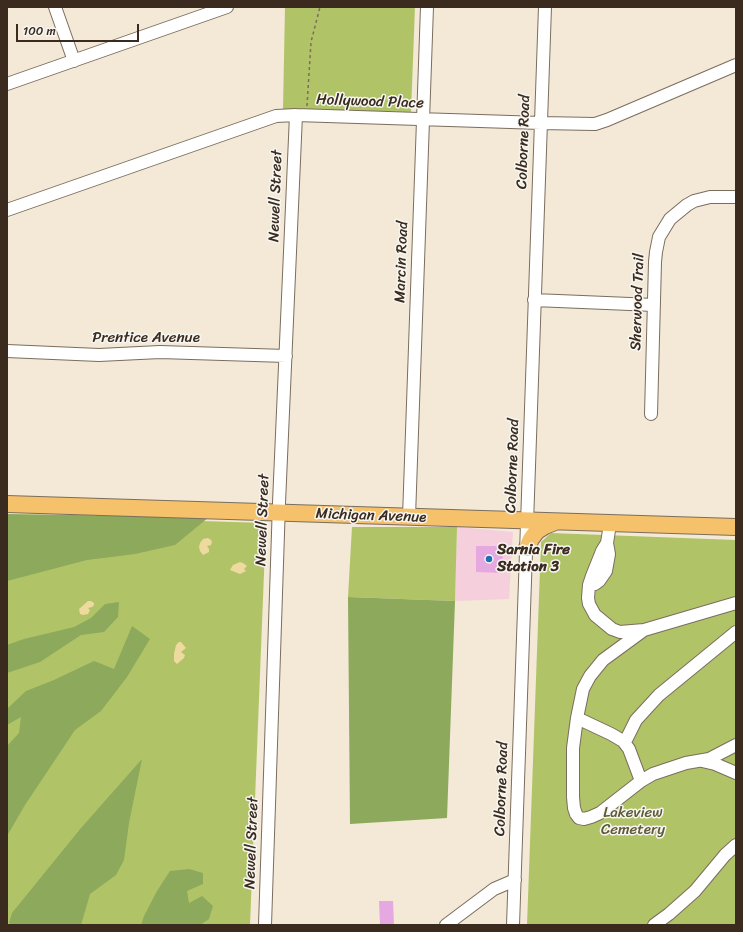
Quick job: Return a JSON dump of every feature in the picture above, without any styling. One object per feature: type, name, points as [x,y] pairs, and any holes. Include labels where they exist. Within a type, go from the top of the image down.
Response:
[{"type":"main road","name":"Michigan Avenue","points":[[7,504],[736,527]]},
{"type":"main road","points":[[527,548],[537,531],[556,522]]},
{"type":"street","points":[[55,7],[74,61]]},
{"type":"street","points":[[7,84],[227,7]]},
{"type":"street","name":"Marcin Road","points":[[409,517],[426,7]]},
{"type":"street","name":"Colborne Road","points":[[513,925],[528,521],[534,300],[546,7]]},
{"type":"street","name":"Hollywood Place","points":[[7,210],[270,118],[282,116],[301,116],[580,124],[601,122],[736,65]]},
{"type":"street","name":"Newell Street","points":[[265,925],[279,513],[286,356],[301,116]]},
{"type":"street","name":"Sherwood Trail","points":[[651,414],[656,252],[659,237],[670,219],[687,205],[701,199],[719,196],[736,197]]},
{"type":"street","points":[[534,300],[654,305]]},
{"type":"street","name":"Prentice Avenue","points":[[7,351],[99,355],[160,352],[286,356]]},
{"type":"street","points":[[610,524],[607,543],[602,551],[589,585],[588,598],[592,610],[606,626],[615,631],[644,630],[736,603]]},
{"type":"street","points":[[644,630],[603,660],[590,676],[583,689],[573,748],[573,797],[574,808],[579,818],[584,819],[600,813],[641,781],[653,774],[718,755],[736,745]]},
{"type":"street","points":[[615,631],[617,638],[615,650]]},
{"type":"street","points":[[623,741],[627,738],[636,720],[659,695],[736,632]]},
{"type":"street","points":[[577,718],[623,741],[629,749],[641,781]]},
{"type":"street","points":[[700,760],[715,764],[736,773]]},
{"type":"street","points":[[654,925],[688,898],[725,855],[736,845]]},
{"type":"street","points":[[446,925],[494,889],[515,880]]},
{"type":"path","points":[[301,116],[311,42],[320,7]]},
{"type":"shaded area","points":[[457,527],[513,532],[509,599],[455,601]]},
{"type":"green space","points":[[285,7],[415,7],[411,112],[283,109]]},
{"type":"green space","points":[[7,514],[209,517],[175,545],[135,554],[87,560],[7,581]]},
{"type":"green space","points":[[7,515],[266,523],[250,925],[7,925]]},
{"type":"green space","points":[[352,527],[457,527],[455,601],[348,597]]},
{"type":"green space","name":"Lakeview Cemetery","points":[[551,533],[736,540],[736,925],[527,925],[541,542]]},
{"type":"green space","points":[[348,597],[455,601],[447,818],[350,824]]},
{"type":"green space","points":[[119,602],[118,617],[104,632],[81,635],[40,662],[7,673],[7,645],[24,639],[74,627],[91,618],[105,604]]},
{"type":"green space","points":[[132,626],[150,639],[127,677],[101,711],[75,730],[25,805],[7,836],[7,746],[19,733],[21,717],[7,725],[7,709],[26,691],[54,680],[94,661],[114,669]]},
{"type":"green space","points":[[142,759],[129,823],[124,860],[116,875],[90,894],[81,925],[12,925],[9,923],[12,913],[81,828]]},
{"type":"green space","points":[[189,869],[203,873],[203,884],[187,891],[189,903],[202,896],[213,906],[209,919],[200,925],[141,925],[157,891],[170,871]]},
{"type":"sand","points":[[208,538],[212,542],[211,545],[207,546],[209,552],[203,555],[199,547],[200,543],[203,539]]},
{"type":"sand","points":[[240,562],[247,566],[244,569],[246,571],[240,574],[230,570],[233,565]]},
{"type":"sand","points":[[88,601],[94,603],[94,605],[88,608],[90,610],[88,614],[80,614],[79,609]]},
{"type":"sand","points":[[181,642],[186,648],[181,652],[185,655],[184,658],[177,664],[174,661],[174,654],[176,645]]},
{"type":"building","name":"Sarnia Fire Station 3","points":[[476,546],[503,546],[502,573],[476,572]]},
{"type":"building","points":[[379,901],[393,901],[394,925],[380,925]]},
{"type":"place","name":"Sarnia Fire Station 3","points":[[489,559]]}]
